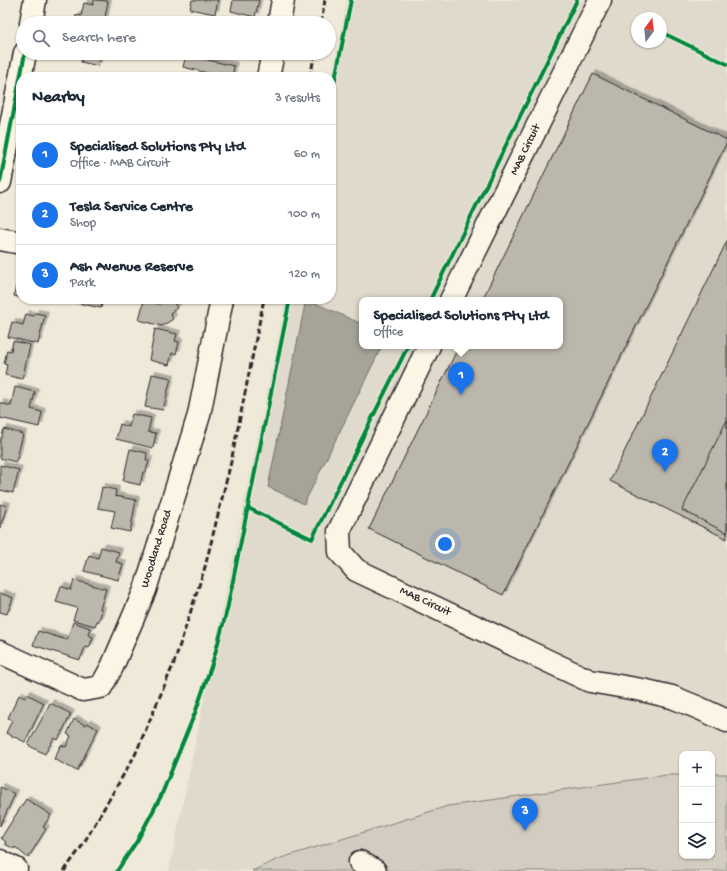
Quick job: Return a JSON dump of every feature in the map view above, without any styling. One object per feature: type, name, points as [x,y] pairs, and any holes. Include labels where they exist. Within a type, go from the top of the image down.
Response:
[{"type":"street","points":[[32,16],[35,0]]},
{"type":"street","points":[[280,16],[283,0]]},
{"type":"street","name":"MAB Circuit","points":[[452,297],[600,0]]},
{"type":"street","points":[[21,72],[24,60]]},
{"type":"street","points":[[269,72],[272,60]]},
{"type":"street","points":[[0,182],[16,99]]},
{"type":"street","points":[[0,239],[16,242]]},
{"type":"street","name":"Woodland Road","points":[[0,652],[83,690],[101,687],[112,666],[145,590],[199,415],[221,304]]},
{"type":"street","name":"MAB Circuit","points":[[428,349],[339,531],[340,552],[356,570],[590,681],[672,697],[727,721]]},
{"type":"shaded area","points":[[347,0],[727,0],[727,774],[715,774],[715,751],[679,751],[679,775],[667,775],[448,806],[278,859],[252,871],[169,871],[285,304],[336,304],[336,72],[332,72]]},
{"type":"shaded area","points":[[305,304],[317,304],[359,323],[359,349],[381,349],[304,504],[268,487]]},
{"type":"shaded area","points":[[715,774],[727,774],[727,871],[252,871],[278,859],[448,806],[667,775],[679,775],[679,859],[715,859]]},
{"type":"building","points":[[94,0],[108,1],[105,16],[81,16],[84,3],[93,5]]},
{"type":"building","points":[[192,0],[218,0],[215,14],[190,9]]},
{"type":"building","points":[[233,0],[259,0],[255,16],[231,11]]},
{"type":"building","points":[[81,60],[99,60],[98,66],[81,62]]},
{"type":"building","points":[[185,60],[208,60],[234,66],[233,72],[204,72],[183,67]]},
{"type":"building","points":[[593,74],[727,140],[503,595],[369,529],[458,349],[563,349],[563,297],[483,297]]},
{"type":"building","points":[[727,241],[727,539],[610,481]]},
{"type":"building","points":[[16,286],[16,297],[14,296]]},
{"type":"building","points":[[82,304],[102,304],[101,308]]},
{"type":"building","points":[[143,304],[175,304],[177,308],[170,313],[173,319],[162,326],[139,320]]},
{"type":"building","points":[[35,313],[45,315],[38,344],[8,337],[12,322],[23,325],[26,314],[34,316]]},
{"type":"building","points":[[155,329],[177,334],[175,341],[179,342],[176,354],[172,353],[169,365],[149,360]]},
{"type":"building","points":[[13,341],[30,345],[22,379],[5,375],[7,365],[4,364],[7,350],[11,351]]},
{"type":"building","points":[[152,374],[171,378],[163,410],[145,407]]},
{"type":"building","points":[[15,387],[35,392],[31,409],[42,412],[39,427],[0,418],[0,403],[11,406]]},
{"type":"building","points":[[132,414],[151,418],[148,432],[156,433],[153,448],[116,439],[120,424],[129,427]]},
{"type":"building","points":[[727,420],[727,533],[682,510]]},
{"type":"building","points":[[4,429],[23,434],[16,462],[0,458],[0,439]]},
{"type":"building","points":[[130,449],[147,453],[146,460],[149,460],[146,472],[143,472],[140,485],[123,481]]},
{"type":"building","points":[[0,465],[19,470],[13,493],[0,490]]},
{"type":"building","points":[[102,487],[116,490],[115,496],[136,500],[130,532],[111,528],[115,511],[98,508]]},
{"type":"building","points":[[0,504],[7,506],[0,528]]},
{"type":"building","points":[[101,547],[119,552],[116,562],[123,564],[118,580],[84,571],[89,555],[98,558]]},
{"type":"building","points":[[74,580],[106,589],[100,609],[102,610],[99,621],[97,621],[95,626],[73,620],[77,608],[56,602],[61,586],[71,590]]},
{"type":"building","points":[[0,593],[13,598],[7,614],[0,612]]},
{"type":"building","points":[[73,622],[90,628],[88,635],[93,637],[89,648],[85,647],[80,660],[33,645],[38,631],[67,640]]},
{"type":"building","points":[[27,694],[44,703],[25,742],[6,733],[12,720],[8,718],[19,695],[25,698]]},
{"type":"building","points":[[50,703],[71,714],[58,740],[54,738],[45,754],[28,745]]},
{"type":"building","points":[[74,719],[85,725],[87,723],[98,729],[77,771],[54,759],[61,745],[66,747],[71,736],[67,734]]},
{"type":"building","points":[[0,787],[15,794],[0,826]]},
{"type":"building","points":[[26,799],[51,815],[43,827],[46,829],[28,858],[15,847],[14,849],[5,844],[6,842],[1,838]]},
{"type":"railway","points":[[322,16],[325,0]]},
{"type":"railway","points":[[311,72],[314,60]]},
{"type":"railway","points":[[64,871],[82,846],[135,755],[174,663],[205,567],[231,462],[263,304]]},
{"type":"cycle path","points":[[336,74],[351,0]]},
{"type":"cycle path","points":[[431,297],[577,0]]},
{"type":"cycle path","points":[[667,35],[727,64]]},
{"type":"cycle path","points":[[21,72],[24,60]]},
{"type":"cycle path","points":[[0,182],[16,99]]},
{"type":"cycle path","points":[[117,871],[137,841],[161,796],[195,713],[213,661],[227,610],[289,304]]},
{"type":"cycle path","points":[[248,508],[312,539],[407,349]]},
{"type":"place","name":"Specialised Solutions Pty Ltd","points":[[461,395]]},
{"type":"place","name":"Tesla Service Centre","points":[[665,472]]},
{"type":"place","name":"Ash Avenue Reserve","points":[[525,831]]}]
